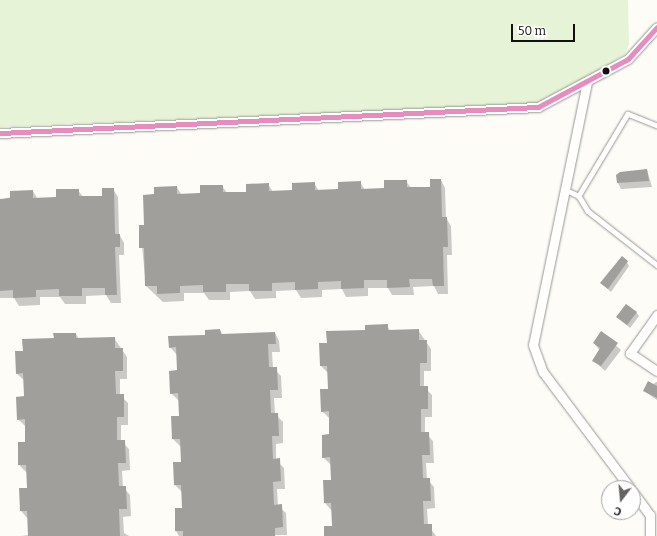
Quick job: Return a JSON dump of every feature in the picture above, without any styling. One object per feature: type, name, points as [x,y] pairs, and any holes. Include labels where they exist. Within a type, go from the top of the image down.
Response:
[{"type":"street","points":[[0,134],[538,107],[628,59],[657,27]]},
{"type":"street","points":[[587,82],[533,345],[543,372],[624,480]]},
{"type":"street","points":[[657,315],[630,353],[657,371]]},
{"type":"street","points":[[641,503],[650,515],[650,536]]},
{"type":"lane","points":[[579,196],[628,114],[657,126]]},
{"type":"lane","points":[[566,190],[579,196],[588,211],[657,265]]},
{"type":"green space","points":[[0,0],[628,0],[629,44],[625,54],[548,103],[0,127]]},
{"type":"building","points":[[647,169],[649,181],[617,183],[616,175],[620,172]]},
{"type":"building","points":[[430,179],[441,179],[442,217],[447,217],[448,247],[443,247],[444,286],[433,286],[432,279],[409,279],[410,287],[387,288],[387,280],[364,280],[364,288],[341,289],[341,281],[318,282],[318,289],[295,290],[295,282],[272,283],[272,291],[249,291],[249,284],[226,284],[226,292],[203,292],[203,285],[180,286],[180,293],[157,294],[157,286],[145,286],[144,248],[139,248],[139,225],[144,225],[143,195],[154,194],[154,187],[177,186],[177,194],[200,193],[200,185],[223,185],[223,192],[246,192],[246,184],[269,183],[269,191],[292,190],[292,183],[315,182],[315,190],[338,189],[338,182],[361,181],[361,189],[384,188],[384,180],[407,180],[407,187],[430,187]]},
{"type":"building","points":[[102,188],[114,188],[115,234],[120,234],[120,247],[115,247],[117,295],[105,295],[105,288],[82,288],[82,296],[59,296],[59,289],[36,290],[36,297],[13,298],[13,290],[0,291],[0,199],[10,198],[10,191],[33,190],[33,198],[56,197],[56,189],[79,189],[79,196],[102,196]]},
{"type":"building","points":[[622,256],[628,261],[608,289],[600,283]]},
{"type":"building","points":[[626,304],[637,312],[627,325],[616,317]]},
{"type":"building","points":[[388,324],[388,330],[419,329],[419,340],[427,340],[427,363],[420,363],[420,386],[428,386],[428,409],[421,409],[421,432],[429,432],[430,455],[422,455],[423,478],[430,478],[431,501],[423,501],[424,524],[432,524],[432,536],[324,536],[324,526],[332,526],[331,503],[324,503],[323,480],[331,480],[330,457],[322,458],[322,435],[329,434],[329,411],[321,412],[320,389],[328,389],[327,366],[320,366],[319,343],[327,343],[326,331],[365,330],[365,325]]},
{"type":"building","points":[[220,329],[221,334],[275,332],[276,344],[268,344],[269,367],[277,367],[278,390],[270,390],[271,413],[278,413],[279,436],[272,436],[273,459],[280,458],[281,481],[273,482],[274,505],[282,504],[283,527],[275,528],[275,536],[183,536],[183,531],[175,531],[175,508],[182,508],[181,485],[174,485],[173,462],[181,462],[180,439],[172,439],[171,416],[179,416],[178,393],[170,394],[169,371],[177,370],[176,347],[169,348],[168,336],[205,335],[205,330]]},
{"type":"building","points":[[601,331],[618,343],[601,366],[592,361],[600,348],[593,343]]},
{"type":"building","points":[[53,333],[76,333],[76,338],[115,337],[115,348],[123,348],[123,371],[115,371],[116,394],[124,394],[124,417],[117,417],[117,440],[125,440],[126,463],[118,463],[119,486],[126,486],[127,509],[119,509],[120,536],[28,536],[27,511],[20,511],[19,488],[27,488],[26,465],[18,465],[18,442],[25,442],[25,419],[17,420],[16,397],[24,396],[23,373],[16,374],[15,351],[23,351],[22,339],[54,338]]},
{"type":"building","points":[[648,381],[657,386],[657,398],[643,391]]},
{"type":"transit line","points":[[0,133],[538,107],[628,59],[657,27]]}]
